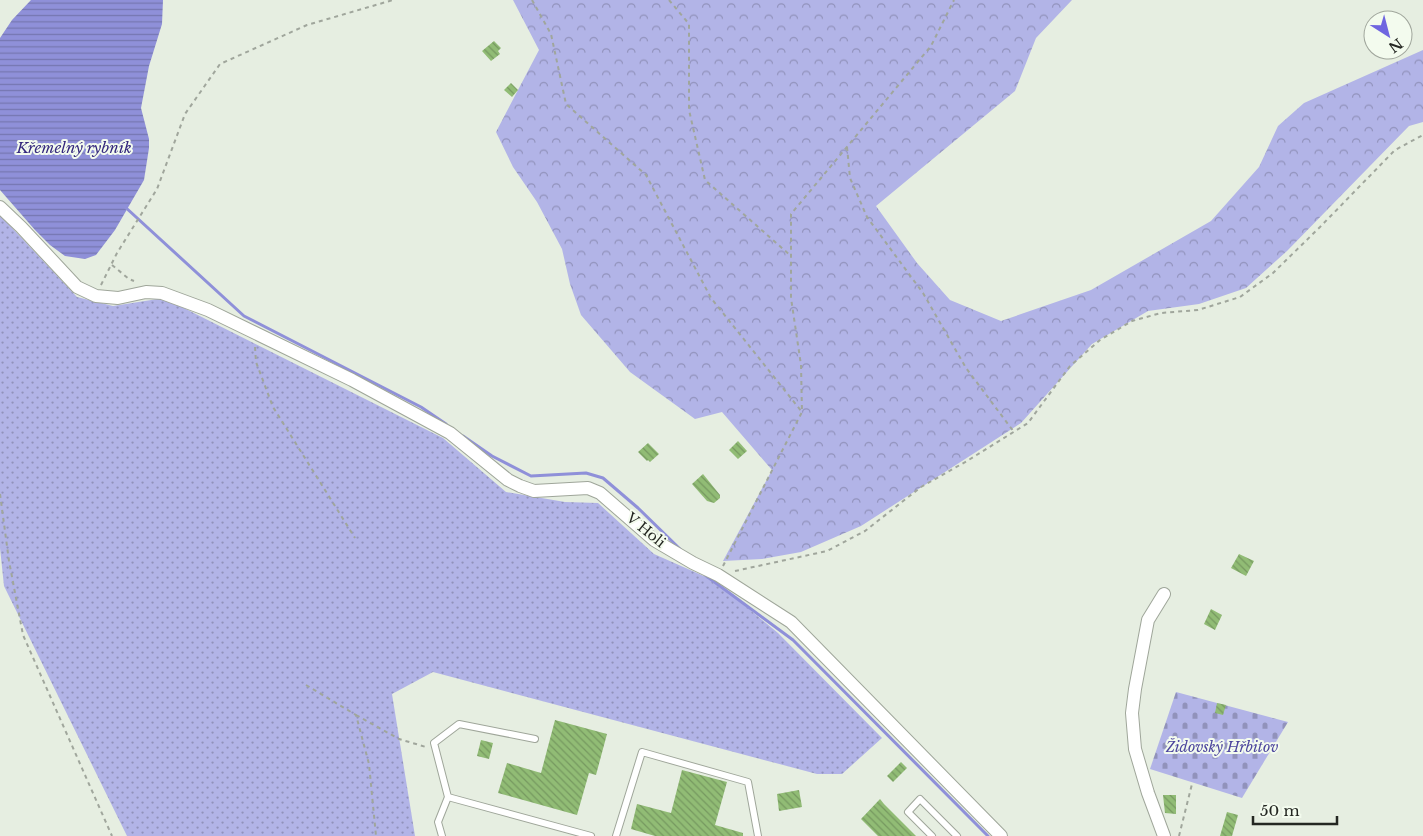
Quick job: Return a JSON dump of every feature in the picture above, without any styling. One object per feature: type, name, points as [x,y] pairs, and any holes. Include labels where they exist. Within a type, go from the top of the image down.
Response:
[{"type":"street","points":[[0,207],[77,287],[96,296]]},
{"type":"street","name":"V Holi","points":[[96,296],[118,298],[146,292],[162,293],[208,310],[352,380],[450,433],[508,480],[520,486],[534,491],[588,488],[600,493],[654,540],[718,575],[791,622],[1001,836]]},
{"type":"street","points":[[1164,594],[1148,620],[1132,713],[1135,749],[1148,793],[1164,836]]},
{"type":"lane","points":[[442,836],[438,822],[448,797],[434,743],[459,724],[535,739]]},
{"type":"lane","points":[[616,836],[642,752],[748,782],[758,836]]},
{"type":"lane","points":[[448,797],[591,836]]},
{"type":"lane","points":[[932,836],[908,812],[920,799],[957,836]]},
{"type":"path","points":[[96,296],[112,264],[157,189],[185,114],[220,64],[308,25],[393,0]]},
{"type":"path","points":[[532,0],[551,34],[566,104],[646,175],[711,298],[802,412]]},
{"type":"path","points":[[669,0],[689,24],[690,110],[705,180],[791,256]]},
{"type":"path","points":[[718,575],[802,412],[801,365],[790,298],[791,214],[931,46],[954,0]]},
{"type":"path","points":[[718,575],[827,551],[865,531],[921,487],[1028,423],[1070,366],[1100,340],[1132,321],[1161,313],[1198,310],[1240,298],[1273,273],[1395,150],[1423,135]]},
{"type":"path","points":[[847,147],[850,178],[867,217],[923,293],[966,368],[1014,432]]},
{"type":"path","points":[[112,264],[129,279],[138,283]]},
{"type":"path","points":[[254,332],[256,362],[273,407],[355,538]]},
{"type":"path","points":[[0,494],[9,561],[23,635],[112,836]]},
{"type":"path","points":[[306,685],[399,739],[436,749]]},
{"type":"path","points":[[356,715],[368,764],[376,836]]},
{"type":"path","points":[[1180,836],[1192,784]]},
{"type":"green space","points":[[513,0],[1072,0],[1036,38],[1015,91],[876,206],[917,263],[950,300],[1001,321],[1091,290],[1211,221],[1259,167],[1278,126],[1304,103],[1401,60],[1413,60],[1413,54],[1423,50],[1423,122],[1409,126],[1287,251],[1246,288],[1199,304],[1148,311],[1092,344],[1021,423],[861,526],[801,552],[762,559],[723,561],[772,470],[722,412],[695,419],[630,372],[581,315],[570,284],[562,249],[537,202],[513,167],[496,132],[539,50]]},
{"type":"green space","points":[[0,215],[77,297],[113,306],[164,298],[443,438],[506,492],[565,502],[598,503],[654,554],[715,581],[778,633],[882,738],[842,774],[817,774],[433,672],[392,694],[415,836],[127,836],[4,586],[0,548]]},
{"type":"green space","name":"Židovský Hřbitov","points":[[1176,692],[1288,722],[1242,798],[1150,769]]},
{"type":"water","name":"Křemelný rybník","points":[[31,0],[163,0],[162,24],[149,66],[141,108],[149,139],[144,180],[115,230],[96,255],[85,259],[65,256],[50,245],[0,190],[0,38],[12,20]]},
{"type":"building","points":[[494,41],[501,48],[498,51],[500,54],[491,61],[482,51]]},
{"type":"building","points":[[511,83],[518,90],[512,97],[504,90]]},
{"type":"building","points":[[738,441],[747,451],[738,459],[729,450]]},
{"type":"building","points":[[648,443],[659,454],[650,462],[638,452]]},
{"type":"building","points":[[703,474],[720,495],[720,498],[714,503],[707,501],[692,484]]},
{"type":"building","points":[[1239,554],[1254,561],[1246,576],[1231,568]]},
{"type":"building","points":[[1211,609],[1222,615],[1215,630],[1204,624]]},
{"type":"building","points":[[1217,703],[1226,705],[1223,715],[1215,713]]},
{"type":"building","points":[[555,720],[607,734],[596,775],[589,773],[577,815],[498,793],[507,763],[541,773]]},
{"type":"building","points":[[481,740],[493,743],[489,759],[477,756]]},
{"type":"building","points":[[901,762],[907,768],[893,782],[887,776]]},
{"type":"building","points":[[682,770],[727,782],[715,825],[743,833],[743,836],[655,836],[631,829],[637,804],[671,813]]},
{"type":"building","points":[[799,790],[802,807],[779,811],[777,794]]},
{"type":"building","points":[[1163,795],[1176,795],[1176,814],[1165,813]]},
{"type":"building","points":[[880,799],[916,836],[878,836],[861,819]]},
{"type":"building","points":[[1227,812],[1238,815],[1232,836],[1220,836]]},
{"type":"waterway","points":[[124,206],[244,316],[421,407],[446,424]]},
{"type":"waterway","points":[[463,436],[492,456],[531,476],[586,473],[603,478],[638,508],[680,549]]},
{"type":"waterway","points":[[705,575],[793,640],[988,836]]}]
